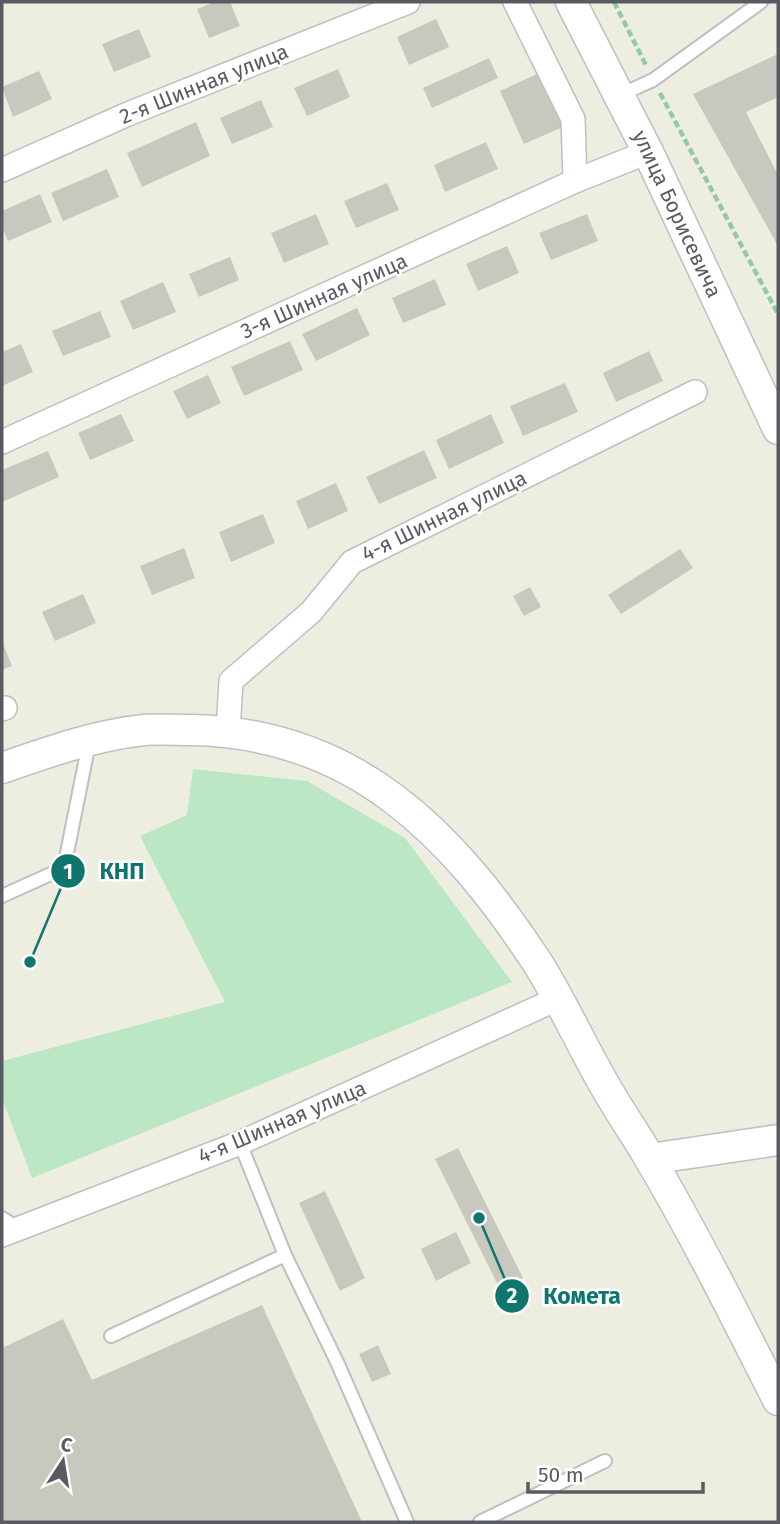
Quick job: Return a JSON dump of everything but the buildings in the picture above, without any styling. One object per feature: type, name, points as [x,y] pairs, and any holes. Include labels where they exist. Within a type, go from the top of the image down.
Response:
[{"type":"street","name":"2-я Шинная улица","points":[[2,170],[140,109],[408,2]]},
{"type":"street","points":[[515,2],[573,119],[575,181]]},
{"type":"street","name":"улица Борисевича","points":[[571,2],[648,152],[778,429]]},
{"type":"street","name":"3-я Шинная улица","points":[[2,442],[575,181],[648,152]]},
{"type":"street","name":"4-я Шинная улица","points":[[228,731],[231,681],[311,612],[352,562],[695,392]]},
{"type":"street","points":[[2,768],[90,740],[145,730],[228,731],[318,755],[359,775],[404,805],[450,847],[480,882],[538,964],[607,1090],[650,1159],[778,1399]]},
{"type":"street","name":"4-я Шинная улица","points":[[7,1227],[240,1143],[558,999]]},
{"type":"street","points":[[650,1159],[778,1140]]},
{"type":"lane","points":[[620,96],[653,80],[761,2]]},
{"type":"lane","points":[[2,896],[64,868],[90,740]]},
{"type":"lane","points":[[240,1143],[285,1255],[337,1362],[407,1522]]},
{"type":"lane","points":[[111,1336],[285,1255]]},
{"type":"lane","points":[[480,1522],[605,1461]]},
{"type":"path","points":[[614,2],[778,314]]},
{"type":"green space","points":[[193,769],[307,781],[405,838],[512,982],[32,1178],[2,1098],[2,1061],[225,1002],[140,836],[187,815]]},
{"type":"place","name":"КНП","points":[[30,962]]},
{"type":"place","name":"Комета","points":[[479,1218]]}]
